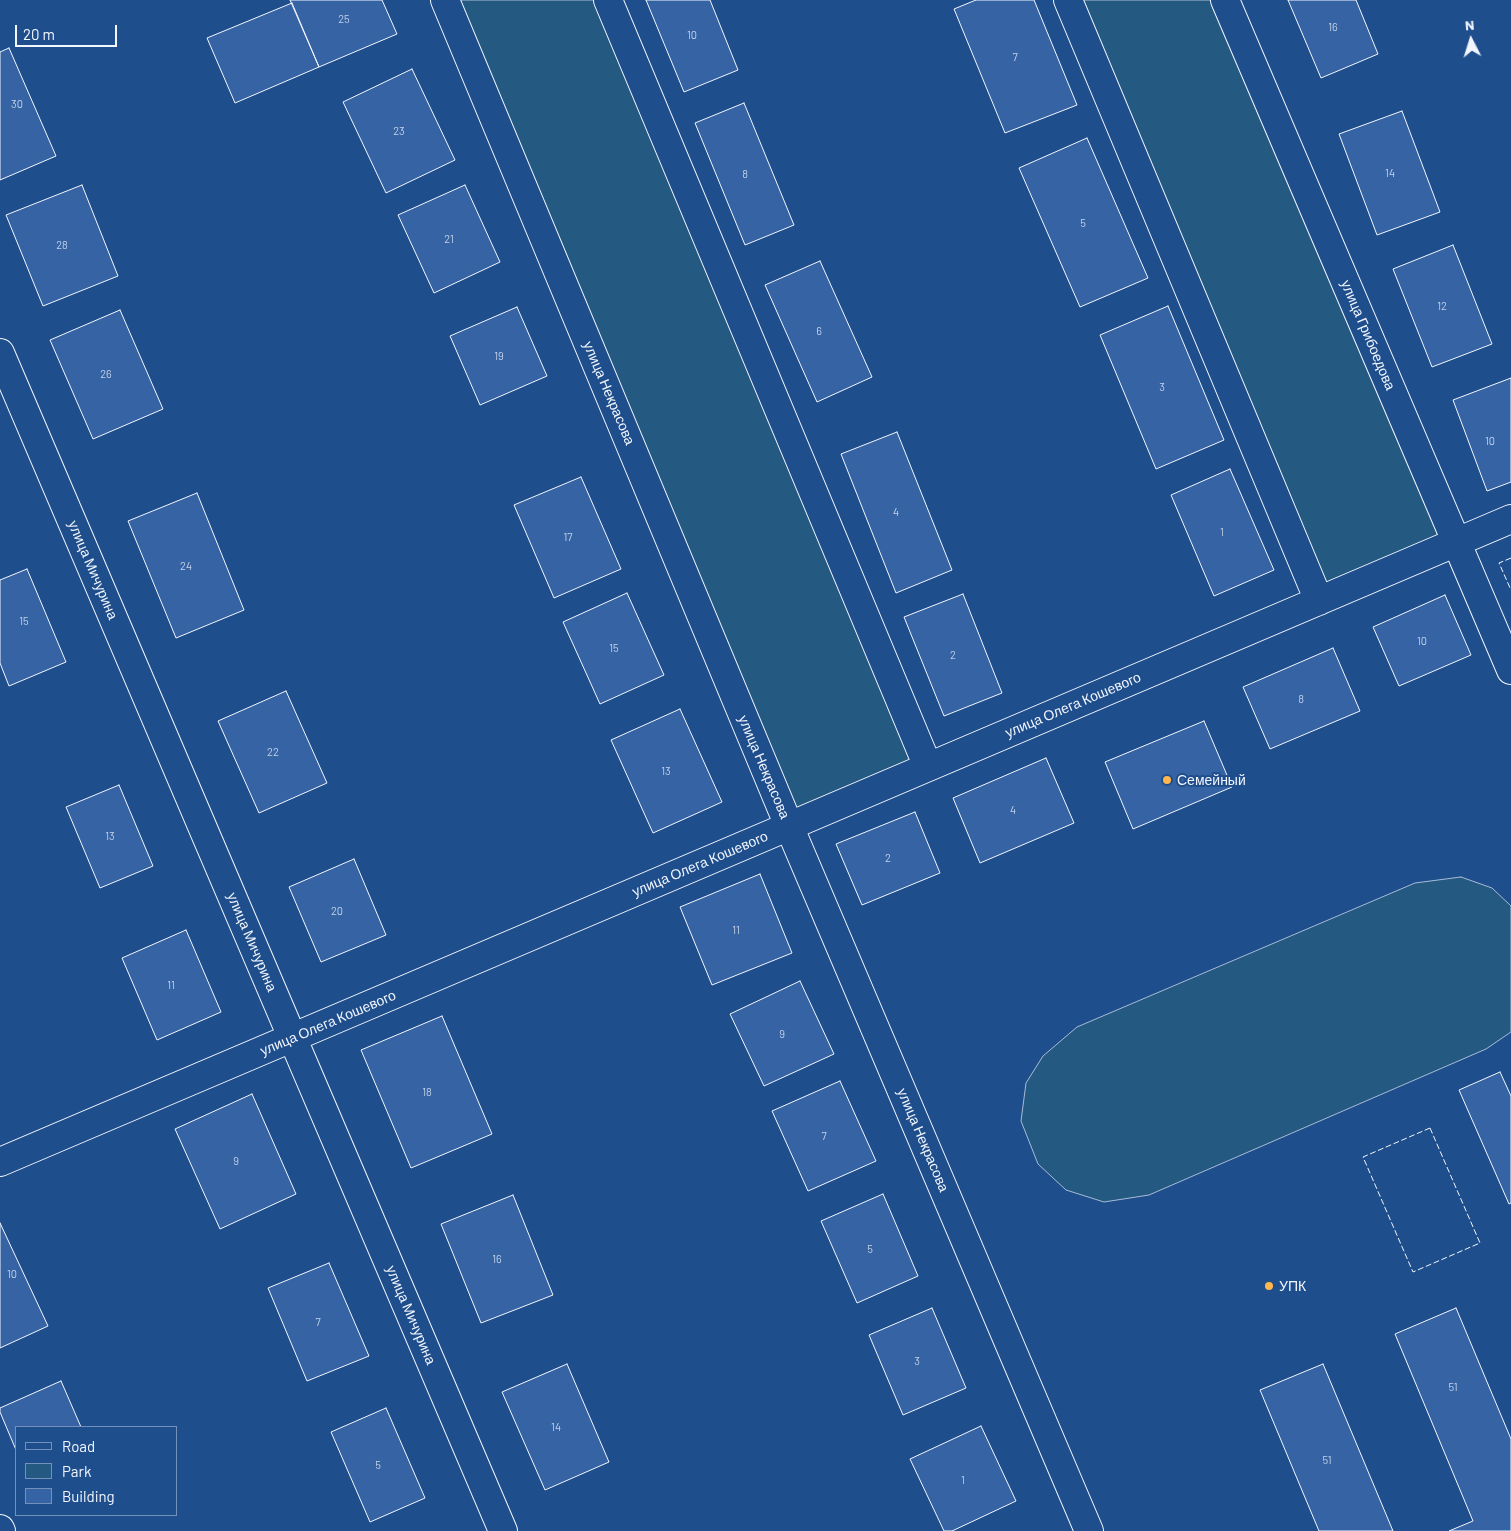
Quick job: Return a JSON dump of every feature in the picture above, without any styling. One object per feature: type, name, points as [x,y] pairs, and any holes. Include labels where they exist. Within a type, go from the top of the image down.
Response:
[{"type":"street","name":"улица Некрасова","points":[[445,0],[789,826],[1089,1531]]},
{"type":"street","points":[[608,0],[928,767]]},
{"type":"street","points":[[1068,0],[1319,601]]},
{"type":"street","name":"улица Грибоедова","points":[[1225,0],[1511,670]]},
{"type":"street","name":"улица Мичурина","points":[[0,353],[503,1531]]},
{"type":"street","name":"улица Олега Кошевого","points":[[0,1162],[1511,519]]},
{"type":"green space","points":[[459,0],[600,0],[916,760],[796,810]]},
{"type":"green space","points":[[1076,0],[1216,0],[1443,537],[1323,587]]},
{"type":"green space","points":[[1461,877],[1492,888],[1511,906],[1511,1032],[1486,1049],[1149,1195],[1104,1202],[1066,1190],[1038,1164],[1021,1121],[1026,1083],[1043,1056],[1077,1027],[1415,883]]},
{"type":"building","points":[[290,0],[382,0],[397,34],[319,67]]},
{"type":"building","points":[[646,0],[710,0],[738,70],[684,92]]},
{"type":"building","points":[[976,0],[1034,0],[1077,105],[1005,133],[954,9]]},
{"type":"building","points":[[1288,0],[1356,0],[1378,54],[1321,78]]},
{"type":"building","points":[[292,3],[319,67],[235,103],[207,38]]},
{"type":"building","points":[[9,48],[56,156],[0,180],[0,52]]},
{"type":"building","points":[[412,69],[455,160],[386,193],[343,102]]},
{"type":"building","points":[[744,103],[794,225],[745,245],[695,123]]},
{"type":"building","points":[[1402,111],[1440,212],[1377,235],[1339,134]]},
{"type":"building","points":[[1087,138],[1148,278],[1080,307],[1019,168]]},
{"type":"building","points":[[82,185],[118,276],[43,306],[6,215]]},
{"type":"building","points":[[465,185],[500,262],[434,293],[398,215]]},
{"type":"building","points":[[1453,245],[1492,344],[1432,367],[1393,269]]},
{"type":"building","points":[[820,261],[872,377],[817,402],[765,285]]},
{"type":"building","points":[[1168,306],[1224,440],[1156,469],[1100,335]]},
{"type":"building","points":[[517,307],[547,376],[480,405],[450,336]]},
{"type":"building","points":[[120,310],[163,409],[93,439],[50,340]]},
{"type":"building","points":[[1511,378],[1511,482],[1487,491],[1453,400]]},
{"type":"building","points":[[897,432],[952,570],[896,593],[841,454]]},
{"type":"building","points":[[1230,469],[1274,570],[1214,596],[1171,495]]},
{"type":"building","points":[[581,477],[621,569],[554,598],[514,505]]},
{"type":"building","points":[[197,493],[244,610],[176,638],[128,521]]},
{"type":"building","points":[[27,569],[66,662],[9,686],[0,663],[0,580]]},
{"type":"building","points":[[627,593],[664,675],[600,704],[563,622]]},
{"type":"building","points":[[963,594],[1002,693],[944,716],[904,617]]},
{"type":"building","points":[[1445,595],[1471,655],[1399,686],[1373,627]]},
{"type":"building","points":[[1333,648],[1360,711],[1270,749],[1243,687]]},
{"type":"building","points":[[286,691],[327,783],[259,813],[218,721]]},
{"type":"building","points":[[680,709],[722,802],[653,833],[611,740]]},
{"type":"building","points":[[1204,721],[1232,787],[1133,829],[1105,762]]},
{"type":"building","points":[[1046,758],[1074,823],[980,863],[953,798]]},
{"type":"building","points":[[119,785],[153,866],[100,888],[66,807]]},
{"type":"building","points":[[915,812],[940,873],[862,905],[836,844]]},
{"type":"building","points":[[354,859],[386,935],[321,962],[289,887]]},
{"type":"building","points":[[760,874],[792,953],[712,985],[680,907]]},
{"type":"building","points":[[186,930],[221,1012],[157,1040],[122,958]]},
{"type":"building","points":[[800,981],[834,1054],[764,1086],[730,1014]]},
{"type":"building","points":[[442,1016],[492,1134],[411,1168],[361,1050]]},
{"type":"building","points":[[1500,1072],[1511,1096],[1511,1203],[1509,1204],[1459,1090]]},
{"type":"building","points":[[840,1081],[876,1161],[808,1191],[772,1111]]},
{"type":"building","points":[[252,1094],[296,1194],[220,1229],[175,1129]]},
{"type":"building","points":[[883,1194],[918,1276],[857,1303],[821,1221]]},
{"type":"building","points":[[513,1195],[553,1295],[481,1323],[441,1224]]},
{"type":"building","points":[[0,1223],[48,1326],[0,1348]]},
{"type":"building","points":[[329,1263],[369,1356],[307,1381],[268,1288]]},
{"type":"building","points":[[932,1308],[966,1388],[903,1415],[869,1335]]},
{"type":"building","points":[[1456,1308],[1511,1439],[1511,1531],[1449,1531],[1473,1521],[1395,1334]]},
{"type":"building","points":[[567,1364],[609,1462],[545,1490],[502,1392]]},
{"type":"building","points":[[1323,1364],[1393,1531],[1319,1531],[1260,1390]]},
{"type":"building","points":[[61,1381],[81,1426],[15,1426],[15,1448],[0,1408]]},
{"type":"building","points":[[386,1408],[425,1498],[370,1522],[331,1432]]},
{"type":"building","points":[[981,1426],[1016,1501],[952,1531],[944,1531],[910,1459]]},
{"type":"fence","points":[[1511,558],[1499,563],[1511,590]]},
{"type":"fence","points":[[1430,1128],[1480,1243],[1413,1272],[1363,1157],[1430,1128]]},
{"type":"place","name":"Семейный","points":[[1167,780]]},
{"type":"place","name":"УПК","points":[[1269,1286]]}]
